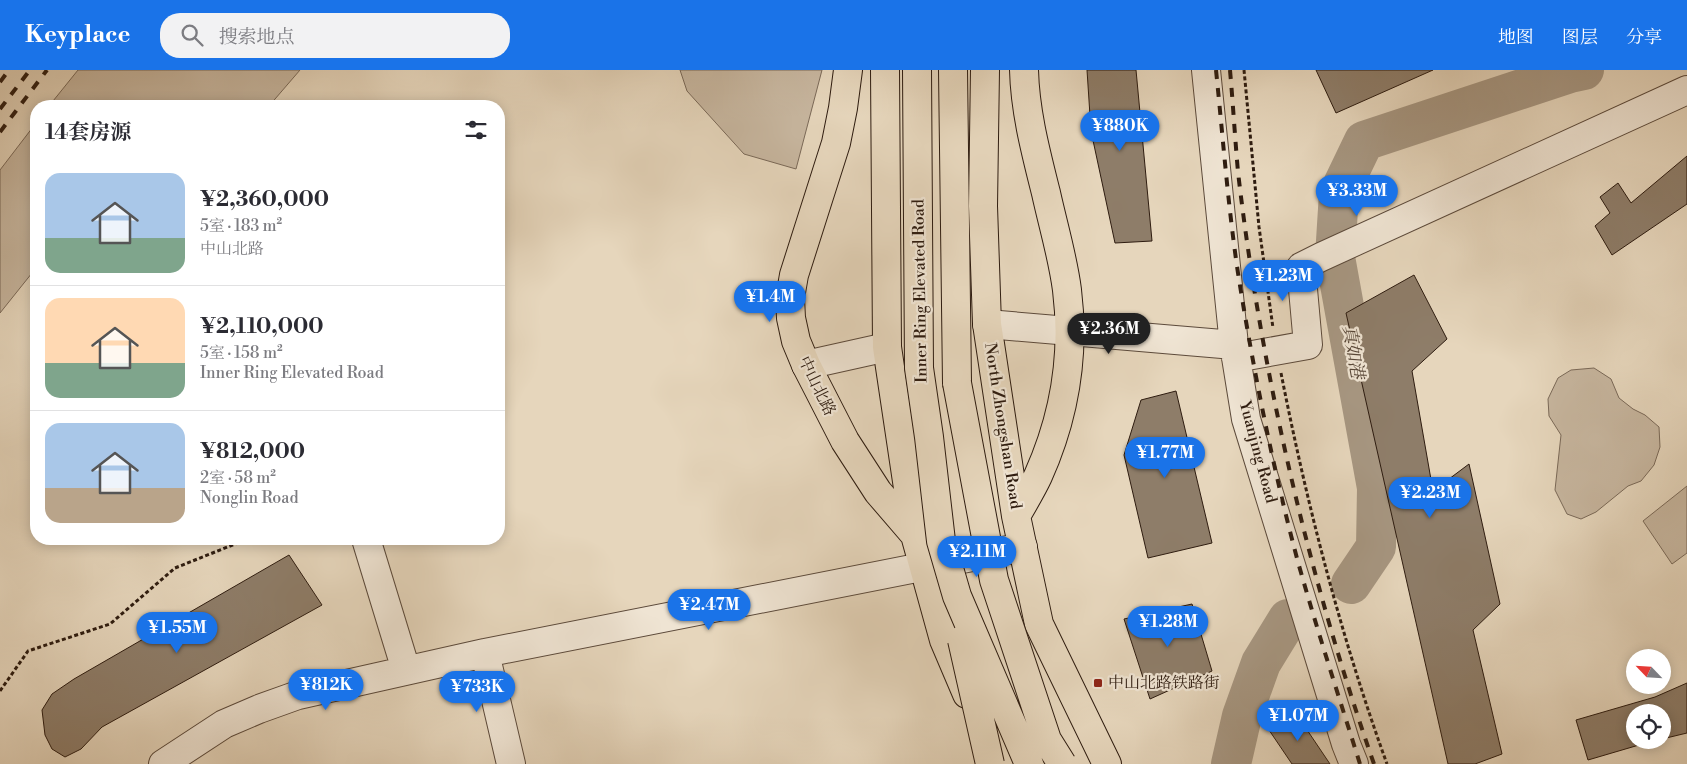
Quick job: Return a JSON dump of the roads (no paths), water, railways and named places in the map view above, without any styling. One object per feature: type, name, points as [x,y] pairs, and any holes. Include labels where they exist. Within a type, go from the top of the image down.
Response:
[{"type":"main road","name":"中山北路","points":[[848,70],[836,143],[794,275],[790,298],[791,318],[796,341],[806,365],[844,441],[878,492],[914,535]]},
{"type":"main road","points":[[884,70],[887,347],[914,535],[944,640],[988,748],[998,764]]},
{"type":"main road","name":"Inner Ring Elevated Road","points":[[918,70],[919,368],[941,541],[957,596],[1029,764]]},
{"type":"main road","points":[[953,70],[957,383],[994,580],[1047,740],[1062,764]]},
{"type":"main road","name":"North Zhongshan Road","points":[[985,70],[983,206],[987,324],[1016,516],[1039,624],[1107,764]]},
{"type":"main road","points":[[1016,516],[1038,477],[1061,412],[1068,368],[1070,330],[1066,289],[1060,256],[1028,120],[1024,70]]},
{"type":"main road","points":[[941,541],[990,764]]},
{"type":"street","name":"Yuanjing Road","points":[[1206,70],[1235,352],[1246,419],[1346,744],[1354,764]]},
{"type":"street","points":[[987,324],[1070,330],[1235,352],[1276,351],[1308,345],[1301,267],[1687,90]]},
{"type":"street","points":[[806,365],[887,347]]},
{"type":"street","points":[[368,545],[406,670]]},
{"type":"street","points":[[163,764],[224,724],[259,708],[298,695],[485,653],[1023,547]]},
{"type":"street","points":[[485,653],[511,764]]},
{"type":"waterway","name":"真如港","points":[[1351,584],[1376,547],[1377,488],[1335,257],[1339,193],[1364,141],[1584,70]]},
{"type":"waterway","name":"真如港","points":[[1231,764],[1242,716],[1261,663],[1288,619]]},
{"type":"railway","points":[[0,82],[9,70]]},
{"type":"railway","points":[[0,109],[30,70]]},
{"type":"railway","points":[[0,132],[47,70]]},
{"type":"railway","points":[[1216,70],[1234,248],[1264,418],[1298,562],[1360,764]]},
{"type":"railway","points":[[1230,70],[1238,172],[1248,247],[1274,397],[1290,472],[1328,620],[1374,764]]},
{"type":"place","name":"中山北路铁路街","points":[[1098,683]]}]
